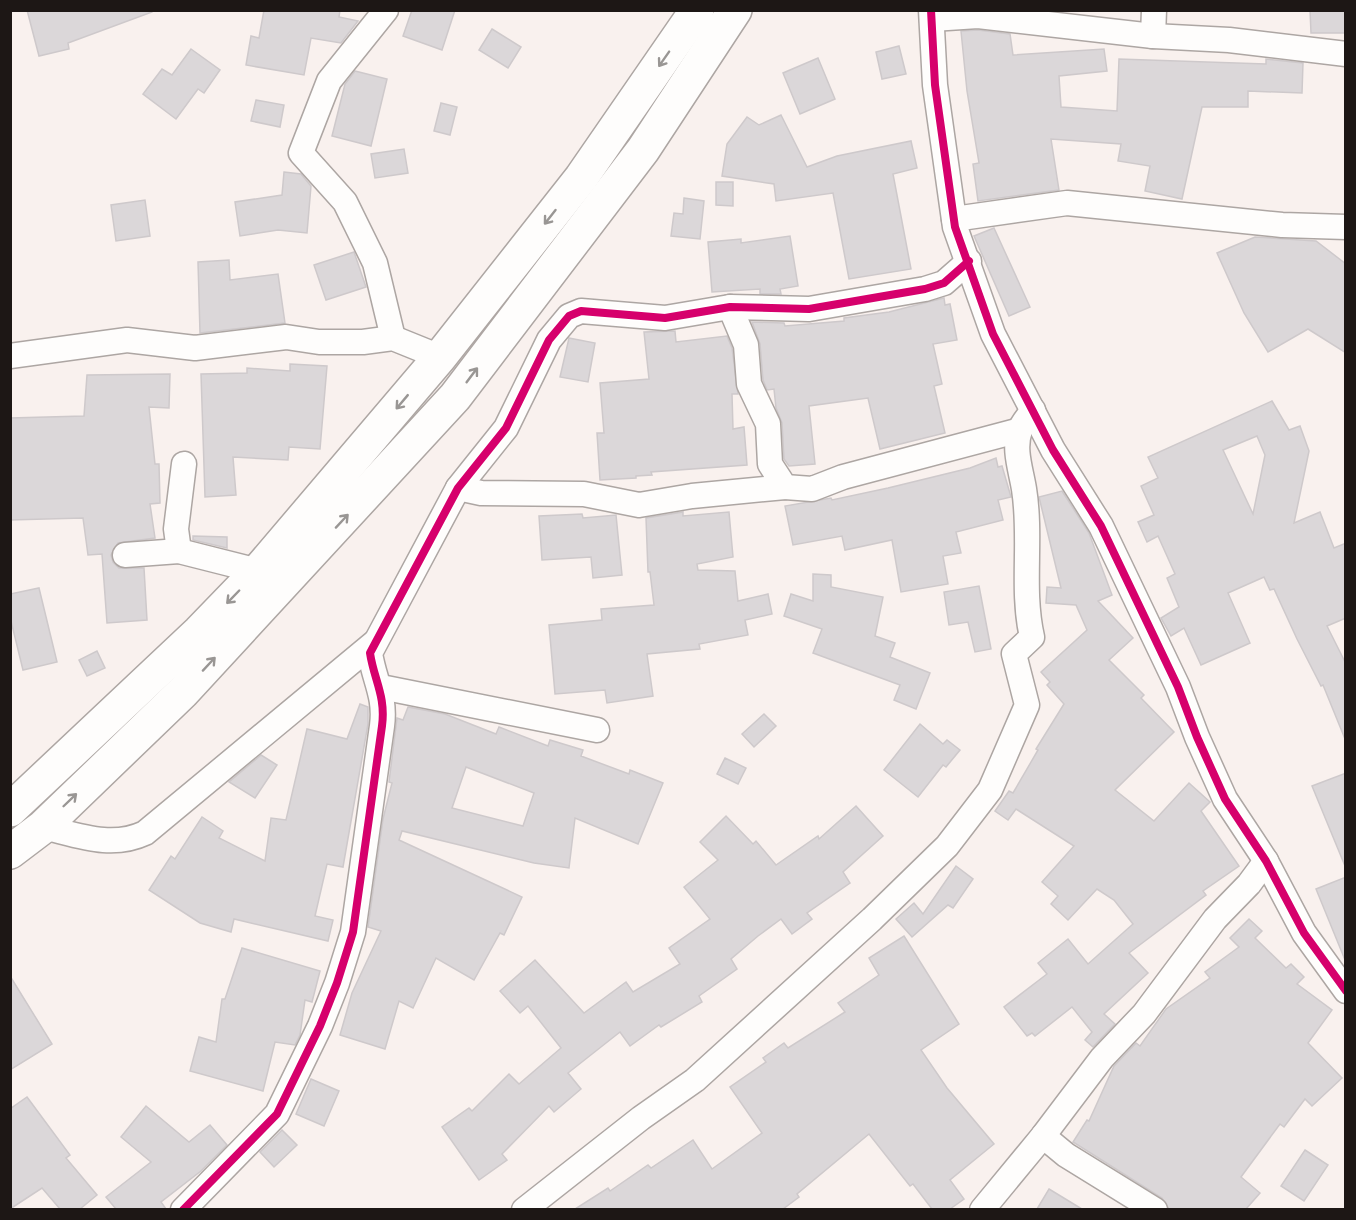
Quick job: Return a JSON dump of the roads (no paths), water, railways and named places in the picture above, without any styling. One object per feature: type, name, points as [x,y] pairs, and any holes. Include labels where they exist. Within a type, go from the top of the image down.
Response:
[{"type":"main road","points":[[13,803],[199,632],[258,571],[440,357],[581,178],[697,10]]},
{"type":"main road","points":[[10,852],[43,827],[183,692],[455,397],[643,150],[735,10]]},
{"type":"street","points":[[386,10],[329,81],[301,153],[345,202],[375,263],[393,338]]},
{"type":"street","points":[[1153,36],[1154,10]]},
{"type":"street","points":[[1346,54],[1229,40],[1153,36],[978,16],[931,15],[935,85],[954,219],[993,334],[1026,420],[1053,450],[1101,526],[1178,687],[1225,799],[1266,861],[1304,933],[1346,991]]},
{"type":"street","points":[[954,219],[1067,203],[1282,225],[1346,227]]},
{"type":"street","points":[[183,1209],[277,1114],[338,982],[353,932],[384,716],[381,687],[370,653],[458,488],[506,428],[549,340],[569,316],[581,311],[665,318],[730,307],[809,309],[925,289],[944,283],[969,261]]},
{"type":"street","points":[[730,307],[746,345],[749,384],[768,424],[770,464],[785,487]]},
{"type":"street","points":[[10,356],[128,340],[195,348],[286,337],[319,342],[363,342],[393,338],[440,357]]},
{"type":"street","points":[[458,488],[481,493],[584,494],[639,505],[785,487],[812,489],[843,477],[1026,420]]},
{"type":"street","points":[[524,1209],[641,1118],[695,1080],[872,919],[947,846],[972,818],[990,790],[1027,705],[1014,654],[1032,637],[1027,614],[1029,561],[1024,490],[1017,460],[1026,420]]},
{"type":"street","points":[[179,551],[176,529],[184,464]]},
{"type":"street","points":[[125,555],[179,551],[258,571]]},
{"type":"street","points":[[43,827],[110,843],[129,840],[145,833],[374,643]]},
{"type":"street","points":[[381,687],[597,730]]},
{"type":"street","points":[[982,1209],[1043,1136],[1102,1058],[1144,1014],[1215,919],[1249,884],[1266,861]]},
{"type":"street","points":[[1043,1136],[1066,1155],[1155,1209]]}]
